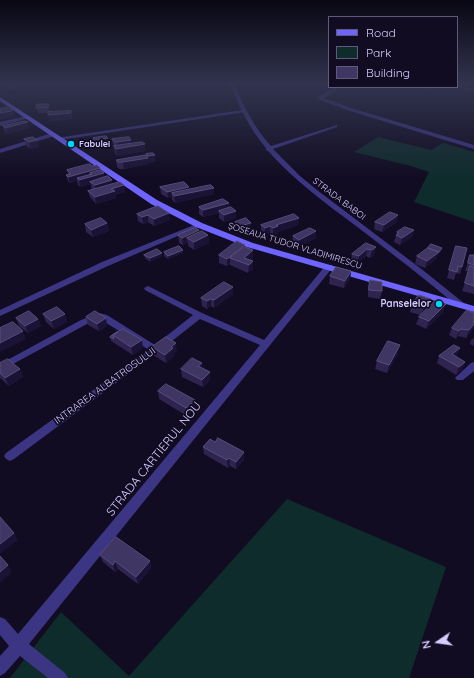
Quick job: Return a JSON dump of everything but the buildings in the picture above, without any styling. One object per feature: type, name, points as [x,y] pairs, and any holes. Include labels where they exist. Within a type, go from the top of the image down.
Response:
[{"type":"main road","name":"ȘOSEAUA TUDOR VLADIMIRESCU","points":[[26,117],[154,202],[199,225],[250,245],[474,309]]},
{"type":"street","name":"STRADA BABOI","points":[[247,116],[268,148],[300,181],[428,277],[462,306]]},
{"type":"street","points":[[371,116],[474,147]]},
{"type":"street","points":[[0,124],[26,117]]},
{"type":"street","points":[[268,148],[335,126]]},
{"type":"street","points":[[0,151],[55,137]]},
{"type":"street","points":[[0,313],[105,264],[199,225]]},
{"type":"street","name":"STRADA CARTIERUL NOU","points":[[0,668],[329,267]]},
{"type":"street","points":[[148,288],[199,315],[265,344]]},
{"type":"street","name":"INTRAREA ALBATROSULUI","points":[[10,456],[155,350],[199,315]]},
{"type":"street","points":[[0,368],[84,322],[99,316],[104,317],[155,350]]},
{"type":"street","points":[[460,378],[474,365]]},
{"type":"street","points":[[0,624],[18,645],[60,678]]},
{"type":"lane","points":[[55,137],[210,116]]},
{"type":"green space","points":[[378,137],[431,150],[443,143],[474,152],[474,222],[414,202],[429,172],[354,152]]},
{"type":"green space","points":[[287,499],[446,567],[409,678],[10,678],[61,612],[129,676]]},
{"type":"place","name":"Fabulei","points":[[71,144]]},
{"type":"place","name":"Panselelor","points":[[439,304]]}]
